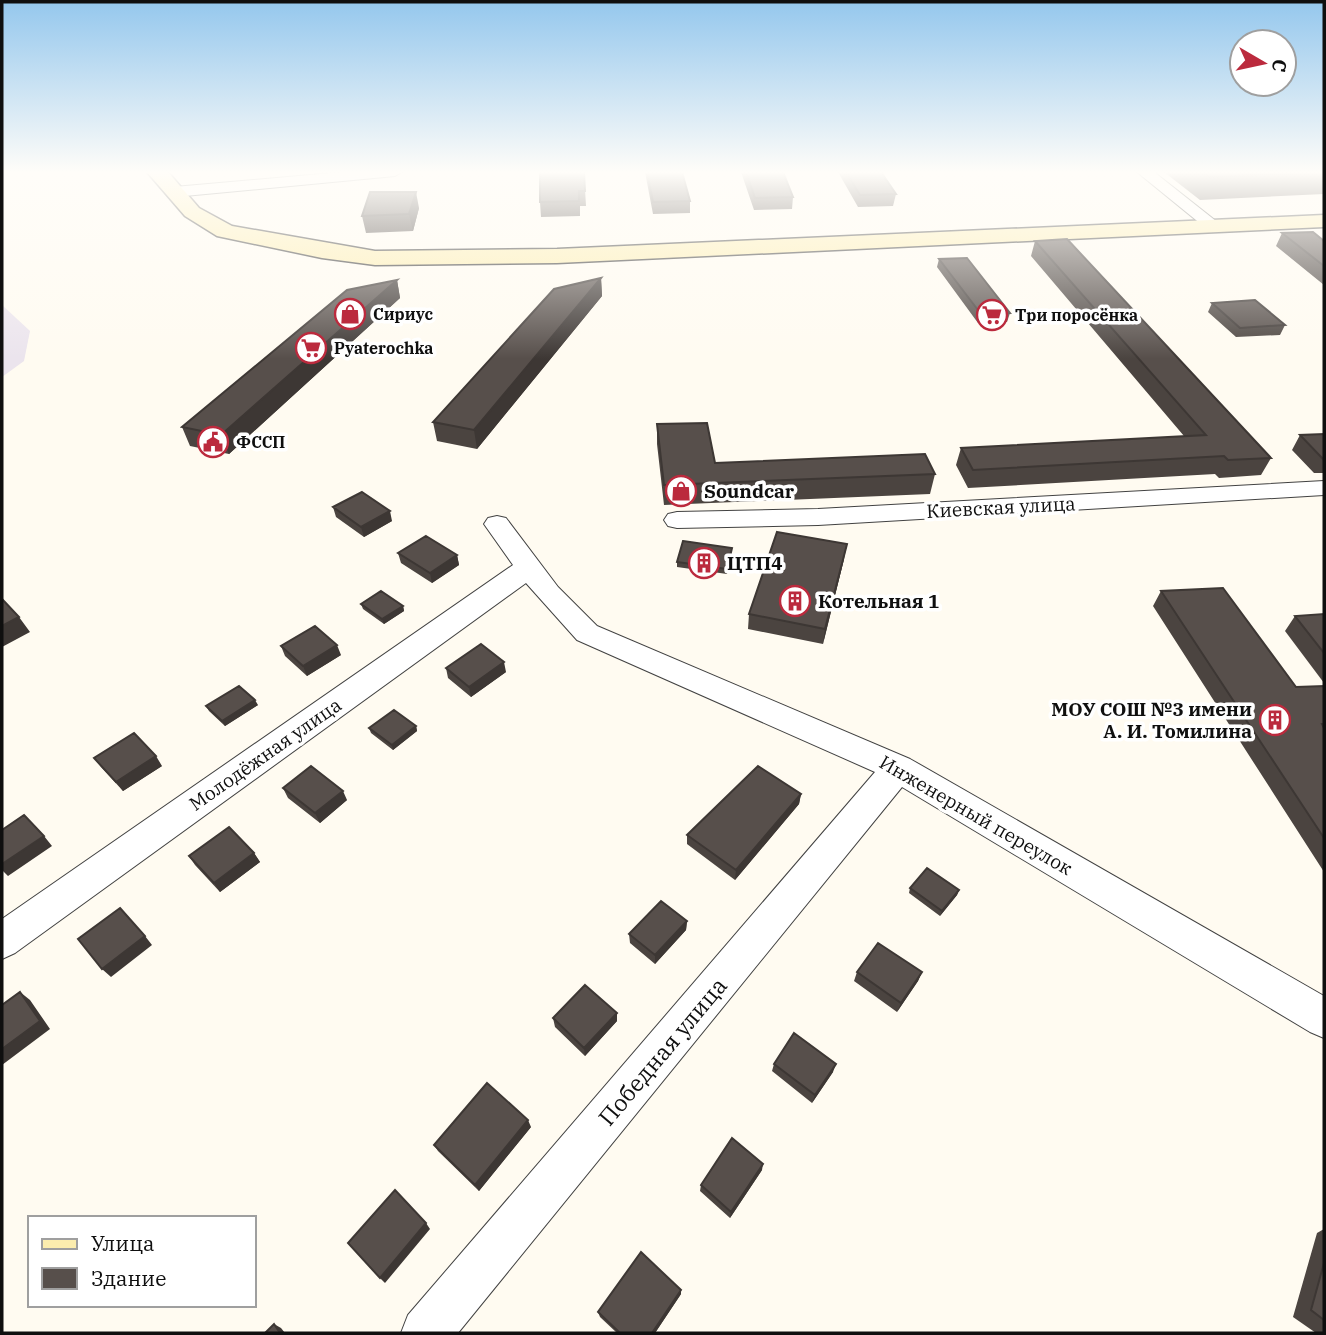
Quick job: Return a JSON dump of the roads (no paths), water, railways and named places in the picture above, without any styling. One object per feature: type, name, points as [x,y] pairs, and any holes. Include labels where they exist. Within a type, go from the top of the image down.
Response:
[{"type":"main road","points":[[241,234],[322,251],[375,258],[557,256],[1016,234]]},
{"type":"street","name":"Киевская улица","points":[[677,520],[873,514],[1324,488]]},
{"type":"street","name":"Инженерный переулок","points":[[497,524],[548,594],[587,633],[898,768],[1324,1018]]},
{"type":"street","name":"Молодёжная улица","points":[[2,941],[528,568]]},
{"type":"street","name":"Победная улица","points":[[426,1333],[898,768]]},
{"type":"place","name":"Сириус","points":[[350,314]]},
{"type":"place","name":"Три поросёнка","points":[[992,315]]},
{"type":"place","name":"Pyaterochka","points":[[311,348]]},
{"type":"place","name":"ФССП","points":[[213,442]]},
{"type":"place","name":"Soundcar","points":[[681,491]]},
{"type":"place","name":"ЦТП4","points":[[704,563]]},
{"type":"place","name":"Котельная 1","points":[[795,601]]},
{"type":"place","name":"МОУ СОШ №3 имени А. И. Томилина","points":[[1275,720]]}]
